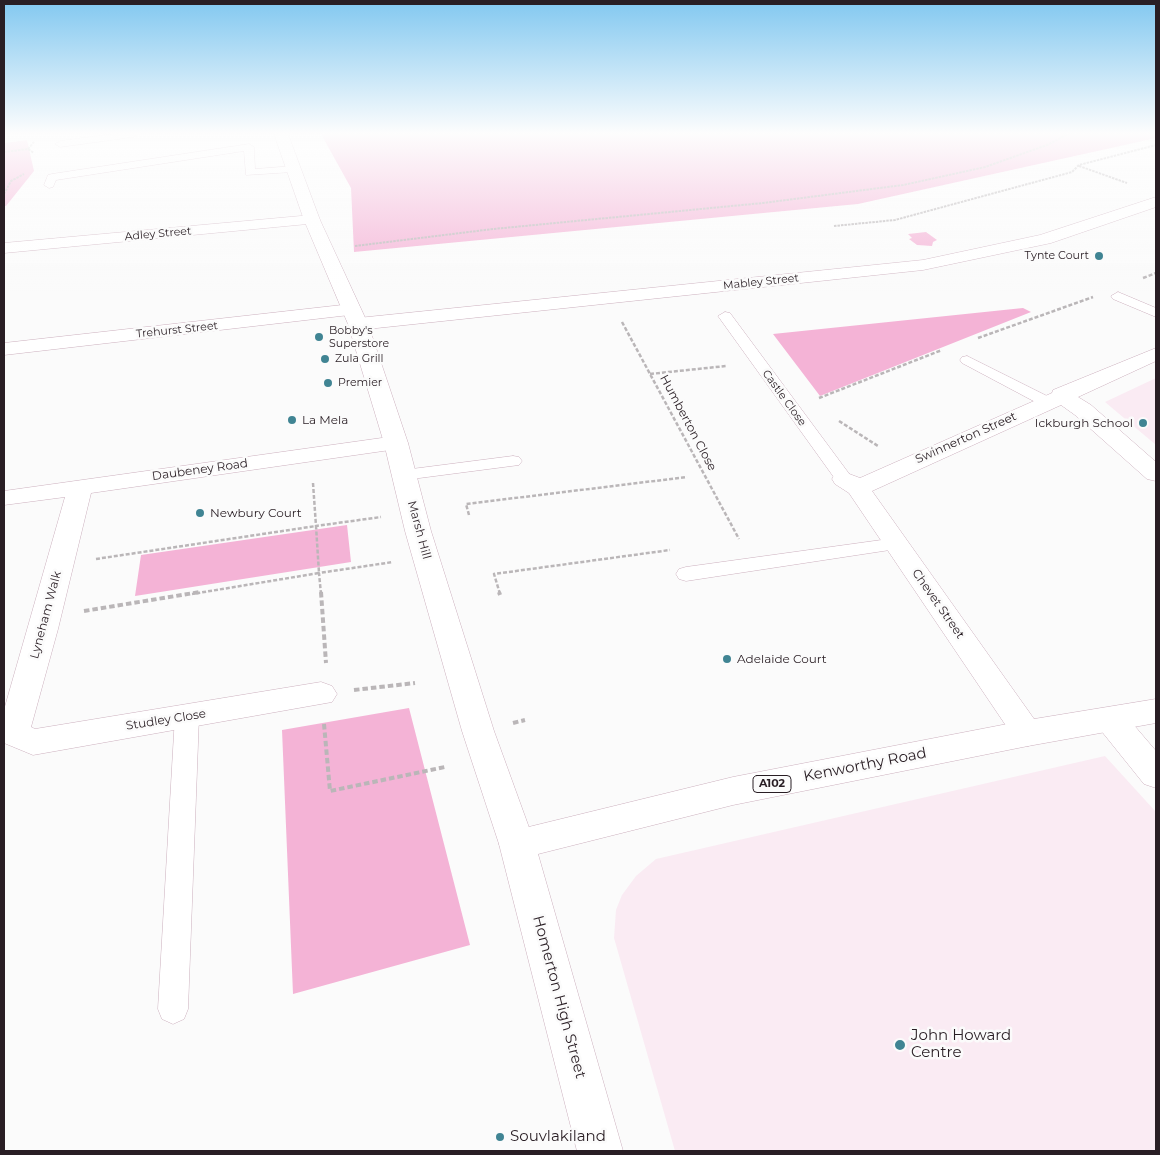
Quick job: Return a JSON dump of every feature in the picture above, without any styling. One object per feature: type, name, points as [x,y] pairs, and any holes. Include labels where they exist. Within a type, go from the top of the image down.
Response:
[{"type":"main road","name":"Marsh Hill","points":[[300,188],[354,317],[396,443],[418,531],[478,731],[518,844]]},
{"type":"main road","name":"Mabley Street","points":[[354,317],[923,265],[1045,239],[1156,202]]},
{"type":"main road","name":"Adley Street","points":[[4,248],[312,220]]},
{"type":"main road","name":"Trehurst Street","points":[[4,349],[354,317]]},
{"type":"main road","name":"Swinnerton Street","points":[[851,483],[908,464],[1156,354]]},
{"type":"main road","points":[[1054,399],[1083,410],[1156,474]]},
{"type":"main road","name":"Daubeney Road","points":[[4,498],[396,443]]},
{"type":"main road","name":"Chevet Street","points":[[851,483],[1028,733]]},
{"type":"main road","name":"Lyneham Walk","points":[[8,734],[46,617],[80,487]]},
{"type":"main road","name":"Studley Close","points":[[8,734],[33,742],[187,716],[324,703]]},
{"type":"main road","name":"Kenworthy Road","points":[[518,844],[733,791],[1028,733],[1156,711]]},
{"type":"main road","points":[[1110,720],[1156,774]]},
{"type":"main road","name":"Homerton High Street","points":[[518,844],[600,1151]]},
{"type":"lane","points":[[1118,296],[1156,313]]},
{"type":"lane","name":"Castle Close","points":[[725,316],[851,483]]},
{"type":"lane","points":[[967,360],[1054,399]]},
{"type":"lane","points":[[404,475],[513,461]]},
{"type":"lane","points":[[686,574],[896,544]]},
{"type":"lane","points":[[172,1009],[187,716]]},
{"type":"path","points":[[326,250],[492,229],[763,204],[882,188]]},
{"type":"path","points":[[834,226],[895,220],[1013,188]]},
{"type":"path","name":"Humberton Close","points":[[624,318],[621,320],[741,542]]},
{"type":"path","points":[[650,374],[758,362]]},
{"type":"path","points":[[838,421],[908,464]]},
{"type":"path","points":[[311,455],[320,574],[324,703],[330,791],[445,767]]},
{"type":"path","points":[[469,515],[466,504],[687,477]]},
{"type":"path","points":[[60,564],[381,517]]},
{"type":"path","points":[[500,595],[494,574],[671,549]]},
{"type":"path","points":[[46,617],[392,562]]},
{"type":"path","points":[[324,703],[415,683]]},
{"type":"path","points":[[512,723],[525,720]]},
{"type":"shaded area","points":[[4,188],[20,188],[6,206],[4,206]]},
{"type":"shaded area","points":[[351,188],[931,188],[858,204],[354,252]]},
{"type":"shaded area","points":[[926,232],[937,240],[933,242],[932,246],[917,245],[909,239],[912,238],[908,234]]},
{"type":"shaded area","points":[[1023,308],[1031,312],[820,396],[773,334]]},
{"type":"shaded area","name":"Ickburgh School","points":[[1156,378],[1156,445],[1105,402]]},
{"type":"shaded area","points":[[347,525],[351,562],[135,596],[141,555]]},
{"type":"shaded area","points":[[409,708],[470,945],[293,994],[282,730]]},
{"type":"shaded area","name":"John Howard Centre","points":[[1105,756],[1156,812],[1156,1151],[675,1151],[614,938],[616,910],[622,895],[636,876],[656,859]]},
{"type":"place","name":"Tynte Court","points":[[1099,256]]},
{"type":"place","name":"Bobby's Superstore","points":[[319,337]]},
{"type":"place","name":"Zula Grill","points":[[325,359]]},
{"type":"place","name":"Premier","points":[[328,383]]},
{"type":"place","name":"La Mela","points":[[292,420]]},
{"type":"place","name":"Ickburgh School","points":[[1143,423]]},
{"type":"place","name":"Newbury Court","points":[[200,513]]},
{"type":"place","name":"Adelaide Court","points":[[727,659]]},
{"type":"place","name":"John Howard Centre","points":[[900,1045]]},
{"type":"place","name":"Souvlakiland","points":[[500,1137]]}]
